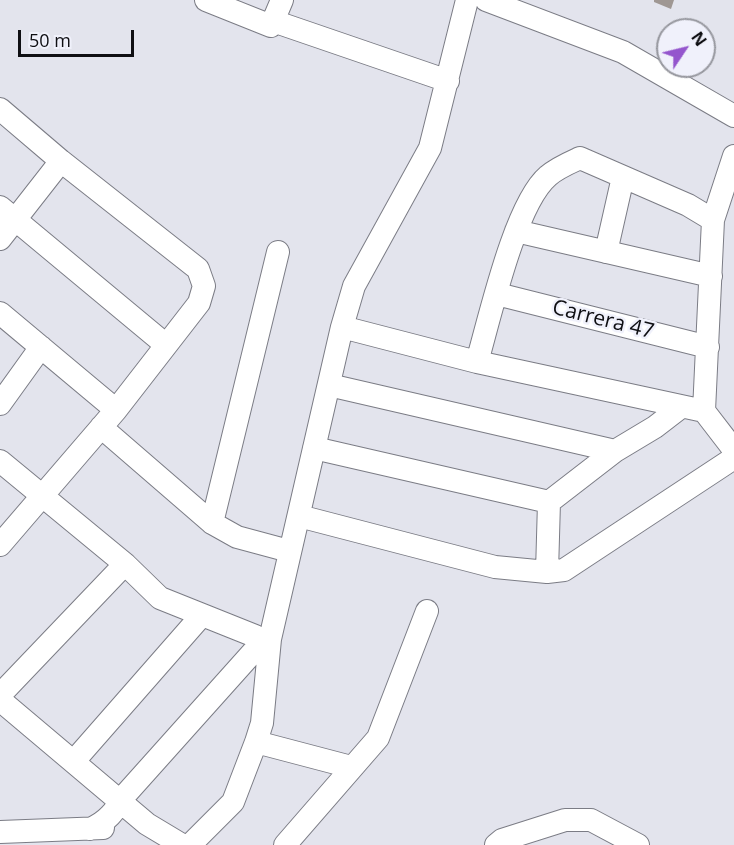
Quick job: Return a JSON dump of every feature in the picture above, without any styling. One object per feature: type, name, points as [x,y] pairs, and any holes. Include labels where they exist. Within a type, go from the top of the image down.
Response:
[{"type":"street","points":[[206,0],[271,26],[282,0]]},
{"type":"street","points":[[190,845],[233,802],[256,742],[262,723],[266,640],[299,516],[342,327],[354,286],[430,148],[467,0]]},
{"type":"street","points":[[486,0],[623,52],[734,117]]},
{"type":"street","points":[[273,21],[448,81]]},
{"type":"street","points":[[0,109],[61,161],[198,269],[204,286],[199,303],[116,410],[0,544]]},
{"type":"street","points":[[734,156],[713,220],[704,411],[734,450]]},
{"type":"street","points":[[477,362],[516,231],[528,202],[546,177],[560,168],[580,158],[688,205],[713,220]]},
{"type":"street","points":[[0,239],[7,213],[61,161]]},
{"type":"street","points":[[606,252],[623,177]]},
{"type":"street","points":[[7,213],[166,345]]},
{"type":"street","points":[[516,231],[711,276]]},
{"type":"street","points":[[212,522],[278,252]]},
{"type":"street","name":"Carrera 47","points":[[497,294],[708,347]]},
{"type":"street","points":[[0,313],[116,410]]},
{"type":"street","points":[[342,327],[477,362],[704,411]]},
{"type":"street","points":[[0,404],[41,347]]},
{"type":"street","points":[[329,385],[615,451]]},
{"type":"street","points":[[549,502],[615,451],[655,428],[681,407]]},
{"type":"street","points":[[101,428],[212,522],[237,537],[289,551]]},
{"type":"street","points":[[314,448],[549,502]]},
{"type":"street","points":[[299,516],[495,567],[547,572],[564,570],[734,458]]},
{"type":"street","points":[[0,461],[125,564],[160,598],[266,640]]},
{"type":"street","points":[[547,572],[549,502]]},
{"type":"street","points":[[0,695],[125,564]]},
{"type":"street","points":[[285,845],[378,738],[385,725],[427,611]]},
{"type":"street","points":[[74,761],[202,615]]},
{"type":"street","points":[[90,829],[103,824],[266,640]]},
{"type":"street","points":[[0,700],[147,824],[182,845]]},
{"type":"street","points":[[256,742],[351,767]]},
{"type":"street","points":[[496,845],[502,840],[565,819],[573,819],[591,820],[638,845]]},
{"type":"street","points":[[0,832],[90,829],[147,824]]}]
